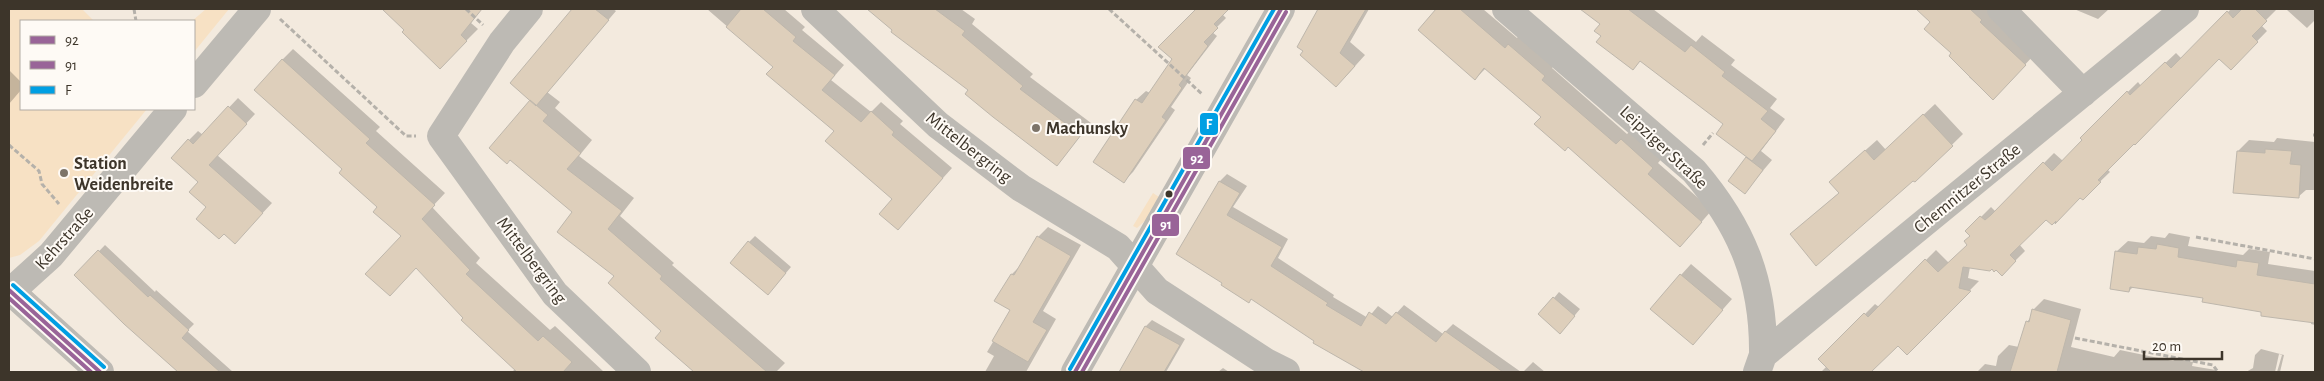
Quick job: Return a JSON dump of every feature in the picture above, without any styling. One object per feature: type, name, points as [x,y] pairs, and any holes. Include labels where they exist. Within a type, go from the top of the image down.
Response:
[{"type":"street","points":[[441,136],[502,42],[530,9]]},
{"type":"street","name":"Mittelbergring","points":[[815,9],[938,125],[1021,188],[1118,247],[1157,291],[1266,362],[1286,372]]},
{"type":"street","points":[[1076,372],[1281,9]]},
{"type":"street","name":"Leipziger Straße","points":[[1506,9],[1694,171],[1717,198],[1741,240],[1757,287],[1764,323],[1760,364]]},
{"type":"street","points":[[2001,9],[2083,93]]},
{"type":"street","name":"Chemnitzer Straße","points":[[1760,364],[2185,9]]},
{"type":"street","points":[[195,83],[266,11]]},
{"type":"street","name":"Kehrstraße","points":[[9,292],[51,255],[79,224],[172,110]]},
{"type":"street","name":"Mittelbergring","points":[[441,136],[555,294],[637,372]]},
{"type":"street","points":[[9,292],[100,372]]},
{"type":"path","points":[[1109,9],[1222,113]]},
{"type":"path","points":[[266,11],[406,136],[441,136]]},
{"type":"path","points":[[9,145],[39,171],[42,184],[47,191],[79,224]]},
{"type":"path","points":[[2196,237],[2315,259]]},
{"type":"path","points":[[2075,338],[2213,365],[2218,372]]},
{"type":"shaded area","points":[[9,9],[82,9],[93,20],[20,20],[20,110],[146,110],[39,241],[20,255],[9,258]]},
{"type":"shaded area","points":[[206,9],[229,9],[195,51],[195,20],[193,20]]},
{"type":"shaded area","points":[[1153,193],[1159,197],[1146,220],[1137,228],[1133,226]]},
{"type":"building","points":[[382,9],[482,9],[461,35],[467,41],[440,69],[402,32],[404,30]]},
{"type":"building","points":[[572,9],[595,9],[609,20],[536,106],[510,83]]},
{"type":"building","points":[[741,9],[763,9],[796,37],[793,41],[835,75],[822,90],[861,122],[871,111],[894,132],[892,135],[943,178],[898,230],[879,214],[892,199],[825,141],[834,131],[766,74],[773,67],[726,27]]},
{"type":"building","points":[[867,9],[935,9],[965,31],[962,35],[1023,86],[1020,89],[1081,135],[1057,166],[965,94],[968,90],[891,32],[892,30]]},
{"type":"building","points":[[1196,9],[1229,9],[1214,24],[1218,28],[1204,42],[1208,46],[1179,85],[1182,88],[1162,117],[1166,120],[1124,183],[1093,162],[1135,99],[1142,103],[1172,59],[1158,47]]},
{"type":"building","points":[[1318,9],[1366,9],[1340,53],[1355,66],[1336,87],[1300,55],[1303,51],[1297,47]]},
{"type":"building","points":[[1436,9],[1460,9],[1505,48],[1508,44],[1545,76],[1542,80],[1616,144],[1621,139],[1653,168],[1648,174],[1702,222],[1680,247],[1568,147],[1565,151],[1534,124],[1541,117],[1484,68],[1475,80],[1418,30]]},
{"type":"building","points":[[1580,9],[1628,9],[1685,52],[1691,45],[1725,72],[1722,76],[1768,111],[1761,119],[1776,131],[1752,161],[1716,134],[1723,124],[1640,61],[1633,70],[1596,42],[1601,36],[1594,31],[1600,24]]},
{"type":"building","points":[[1916,9],[1970,9],[1982,20],[1980,22],[2026,65],[1993,100],[1949,56],[1951,53],[1924,29],[1930,22]]},
{"type":"building","points":[[2242,9],[2255,9],[2267,21],[2252,36],[2258,42],[2231,70],[2219,59],[2098,180],[2101,182],[2083,200],[2080,198],[2055,224],[2056,221],[2052,225],[2046,220],[2010,255],[2016,261],[2002,276],[1992,269],[1990,271],[1963,267],[1959,288],[1971,291],[1907,355],[1898,346],[1871,372],[1831,372],[1818,359],[1864,313],[1868,317],[1925,259],[1938,272],[1967,245],[1964,241],[1970,236],[1965,231],[1980,216],[1985,220],[1991,215],[2043,162],[2052,171],[2082,140],[2080,138],[2127,91],[2130,95],[2165,62],[2171,68],[2227,11],[2233,18]]},
{"type":"building","points":[[282,59],[370,139],[366,143],[435,205],[422,219],[470,270],[466,274],[538,341],[543,336],[572,362],[563,372],[517,372],[461,320],[463,318],[416,268],[390,296],[365,274],[401,236],[373,212],[377,207],[339,173],[342,169],[254,90]]},
{"type":"building","points":[[530,100],[548,115],[543,121],[581,153],[567,169],[622,211],[608,229],[662,276],[660,279],[767,372],[694,372],[655,338],[661,331],[608,283],[614,276],[557,232],[572,212],[510,160],[507,164],[489,148]]},
{"type":"building","points":[[228,106],[247,124],[209,165],[263,213],[235,244],[224,234],[219,239],[196,219],[206,207],[189,192],[198,182],[171,158],[188,139],[193,144]]},
{"type":"building","points":[[1923,114],[1953,146],[1915,182],[1913,181],[1816,266],[1790,234],[1839,193],[1829,182],[1865,150],[1874,160]]},
{"type":"building","points":[[2265,149],[2292,151],[2290,164],[2301,165],[2299,198],[2233,193],[2237,151],[2265,153]]},
{"type":"building","points":[[1746,157],[1763,170],[1745,194],[1728,181]]},
{"type":"building","points":[[1219,181],[1240,193],[1227,215],[1282,247],[1271,266],[1328,303],[1326,305],[1361,326],[1369,312],[1386,324],[1396,312],[1436,342],[1445,331],[1503,372],[1364,372],[1313,343],[1314,341],[1251,299],[1249,303],[1221,285],[1222,283],[1176,254]]},
{"type":"building","points":[[1037,236],[1071,256],[1033,322],[1047,330],[1028,362],[992,341],[1010,310],[994,301],[1011,274],[1014,275]]},
{"type":"building","points":[[748,241],[786,273],[768,295],[730,263]]},
{"type":"building","points":[[2157,244],[2179,248],[2178,257],[2236,267],[2237,260],[2259,263],[2257,275],[2315,284],[2315,323],[2261,316],[2261,312],[2202,302],[2203,298],[2130,287],[2129,292],[2110,289],[2115,251],[2137,254],[2138,247],[2156,249]]},
{"type":"building","points":[[98,250],[148,297],[150,295],[189,330],[182,338],[220,372],[178,372],[124,324],[74,275]]},
{"type":"building","points":[[1680,274],[1723,310],[1693,345],[1650,309]]},
{"type":"building","points":[[1553,297],[1575,316],[1560,334],[1538,314]]},
{"type":"building","points":[[2032,309],[2071,320],[2057,372],[2010,372],[2026,321],[2029,322]]},
{"type":"building","points":[[1145,326],[1180,345],[1164,372],[1119,372]]},
{"type":"transit line","name":"F","points":[[1070,369],[1274,9]]},
{"type":"transit line","name":"92","points":[[1075,372],[1281,9]]},
{"type":"transit line","name":"91","points":[[1082,372],[1286,12]]},
{"type":"transit line","name":"F","points":[[13,285],[104,367]]},
{"type":"transit line","name":"92","points":[[9,290],[100,372]]},
{"type":"transit line","name":"91","points":[[9,298],[91,372]]},
{"type":"place","name":"Machunsky","points":[[1036,128]]},
{"type":"place","name":"Station Weidenbreite","points":[[64,173]]}]
